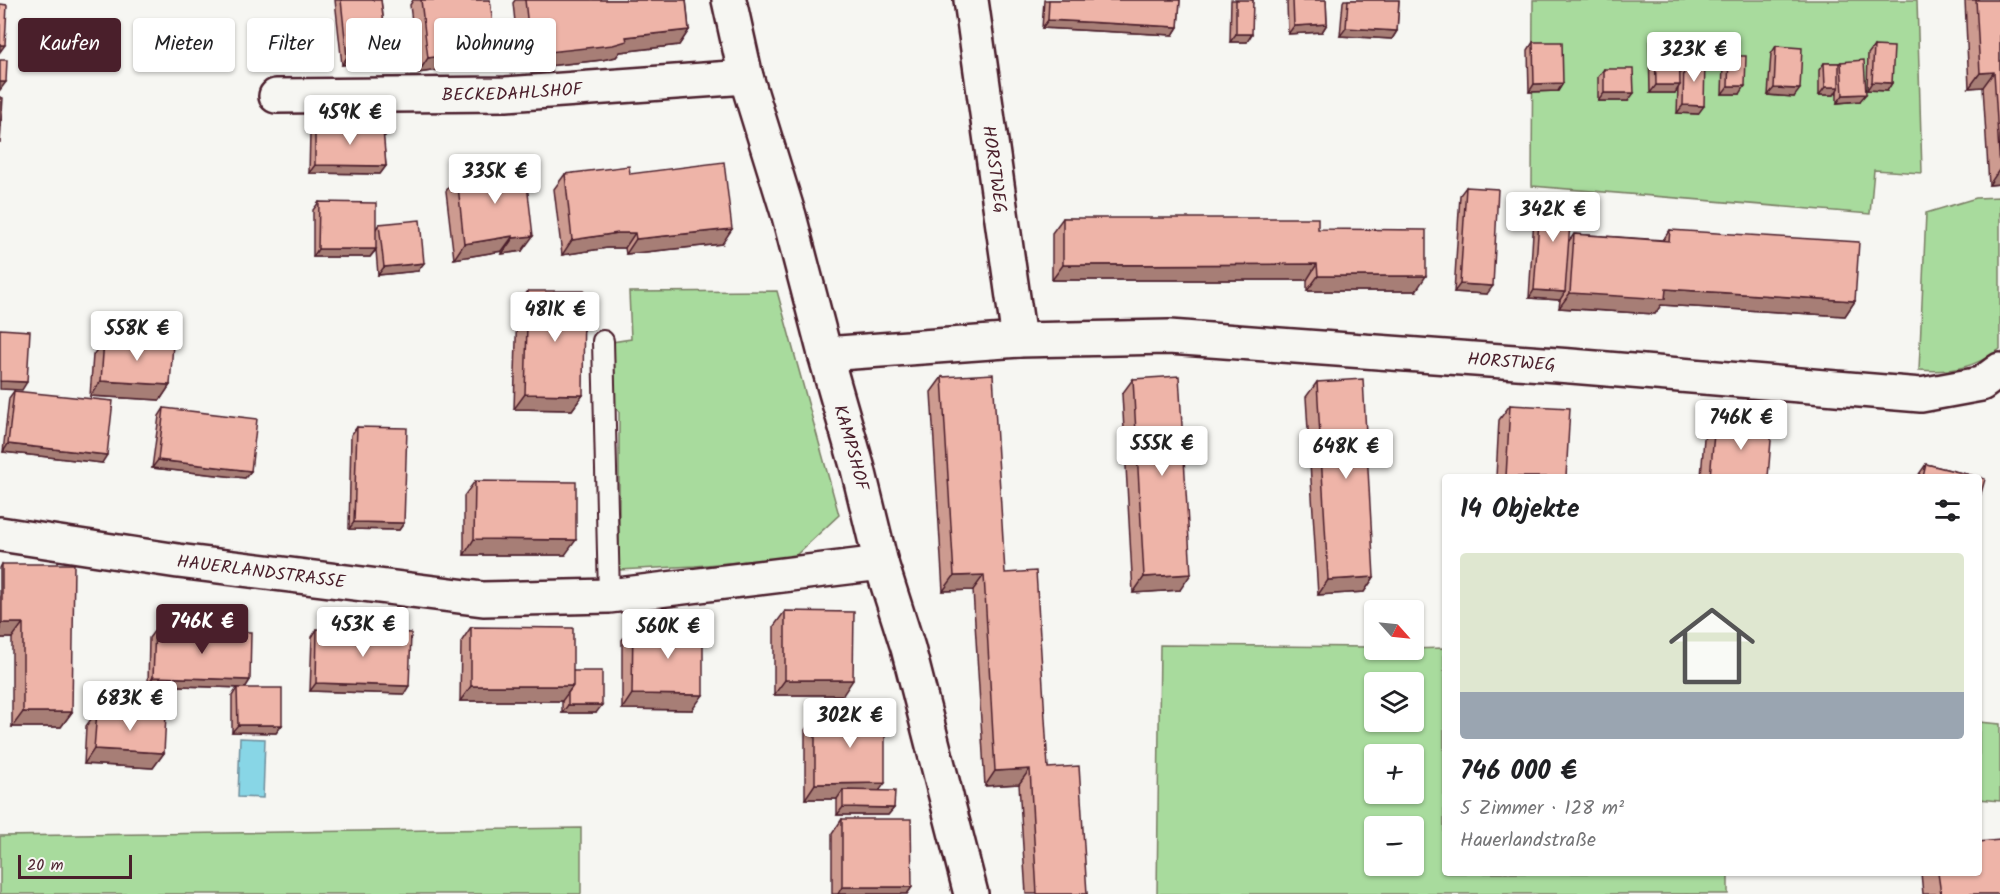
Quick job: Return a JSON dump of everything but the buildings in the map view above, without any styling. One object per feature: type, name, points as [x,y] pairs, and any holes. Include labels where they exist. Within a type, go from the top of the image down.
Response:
[{"type":"street","name":"KAMPSHOF","points":[[729,0],[746,77],[789,216],[858,469],[881,563],[908,648],[970,894]]},
{"type":"street","name":"HORSTWEG","points":[[971,0],[1018,340]]},
{"type":"street","name":"BECKEDAHLSHOF","points":[[276,96],[506,94],[746,77]]},
{"type":"street","name":"HORSTWEG","points":[[825,354],[1018,340],[1169,337],[1571,366],[1921,395],[1981,384],[2000,370]]},
{"type":"street","name":"HAUERLANDSTRASSE","points":[[0,534],[178,561],[483,599],[609,596],[881,563]]},
{"type":"lane","points":[[603,341],[609,596]]},
{"type":"green space","points":[[1533,0],[1917,0],[1922,173],[1874,170],[1870,214],[1532,186]]},
{"type":"green space","points":[[2000,197],[2000,349],[1981,361],[1961,368],[1941,371],[1919,370],[1926,213],[1976,198]]},
{"type":"green space","points":[[777,291],[839,515],[794,557],[619,570],[619,412],[610,400],[612,342],[631,339],[629,292]]},
{"type":"green space","points":[[1160,645],[1364,647],[1364,660],[1424,660],[1424,649],[1442,648],[1442,876],[1728,876],[1728,894],[1157,894]]},
{"type":"green space","points":[[1982,722],[2000,724],[2000,801],[1982,799]]},
{"type":"green space","points":[[581,828],[581,894],[0,894],[0,836]]},
{"type":"water","points":[[240,738],[265,739],[263,798],[238,797]]}]
